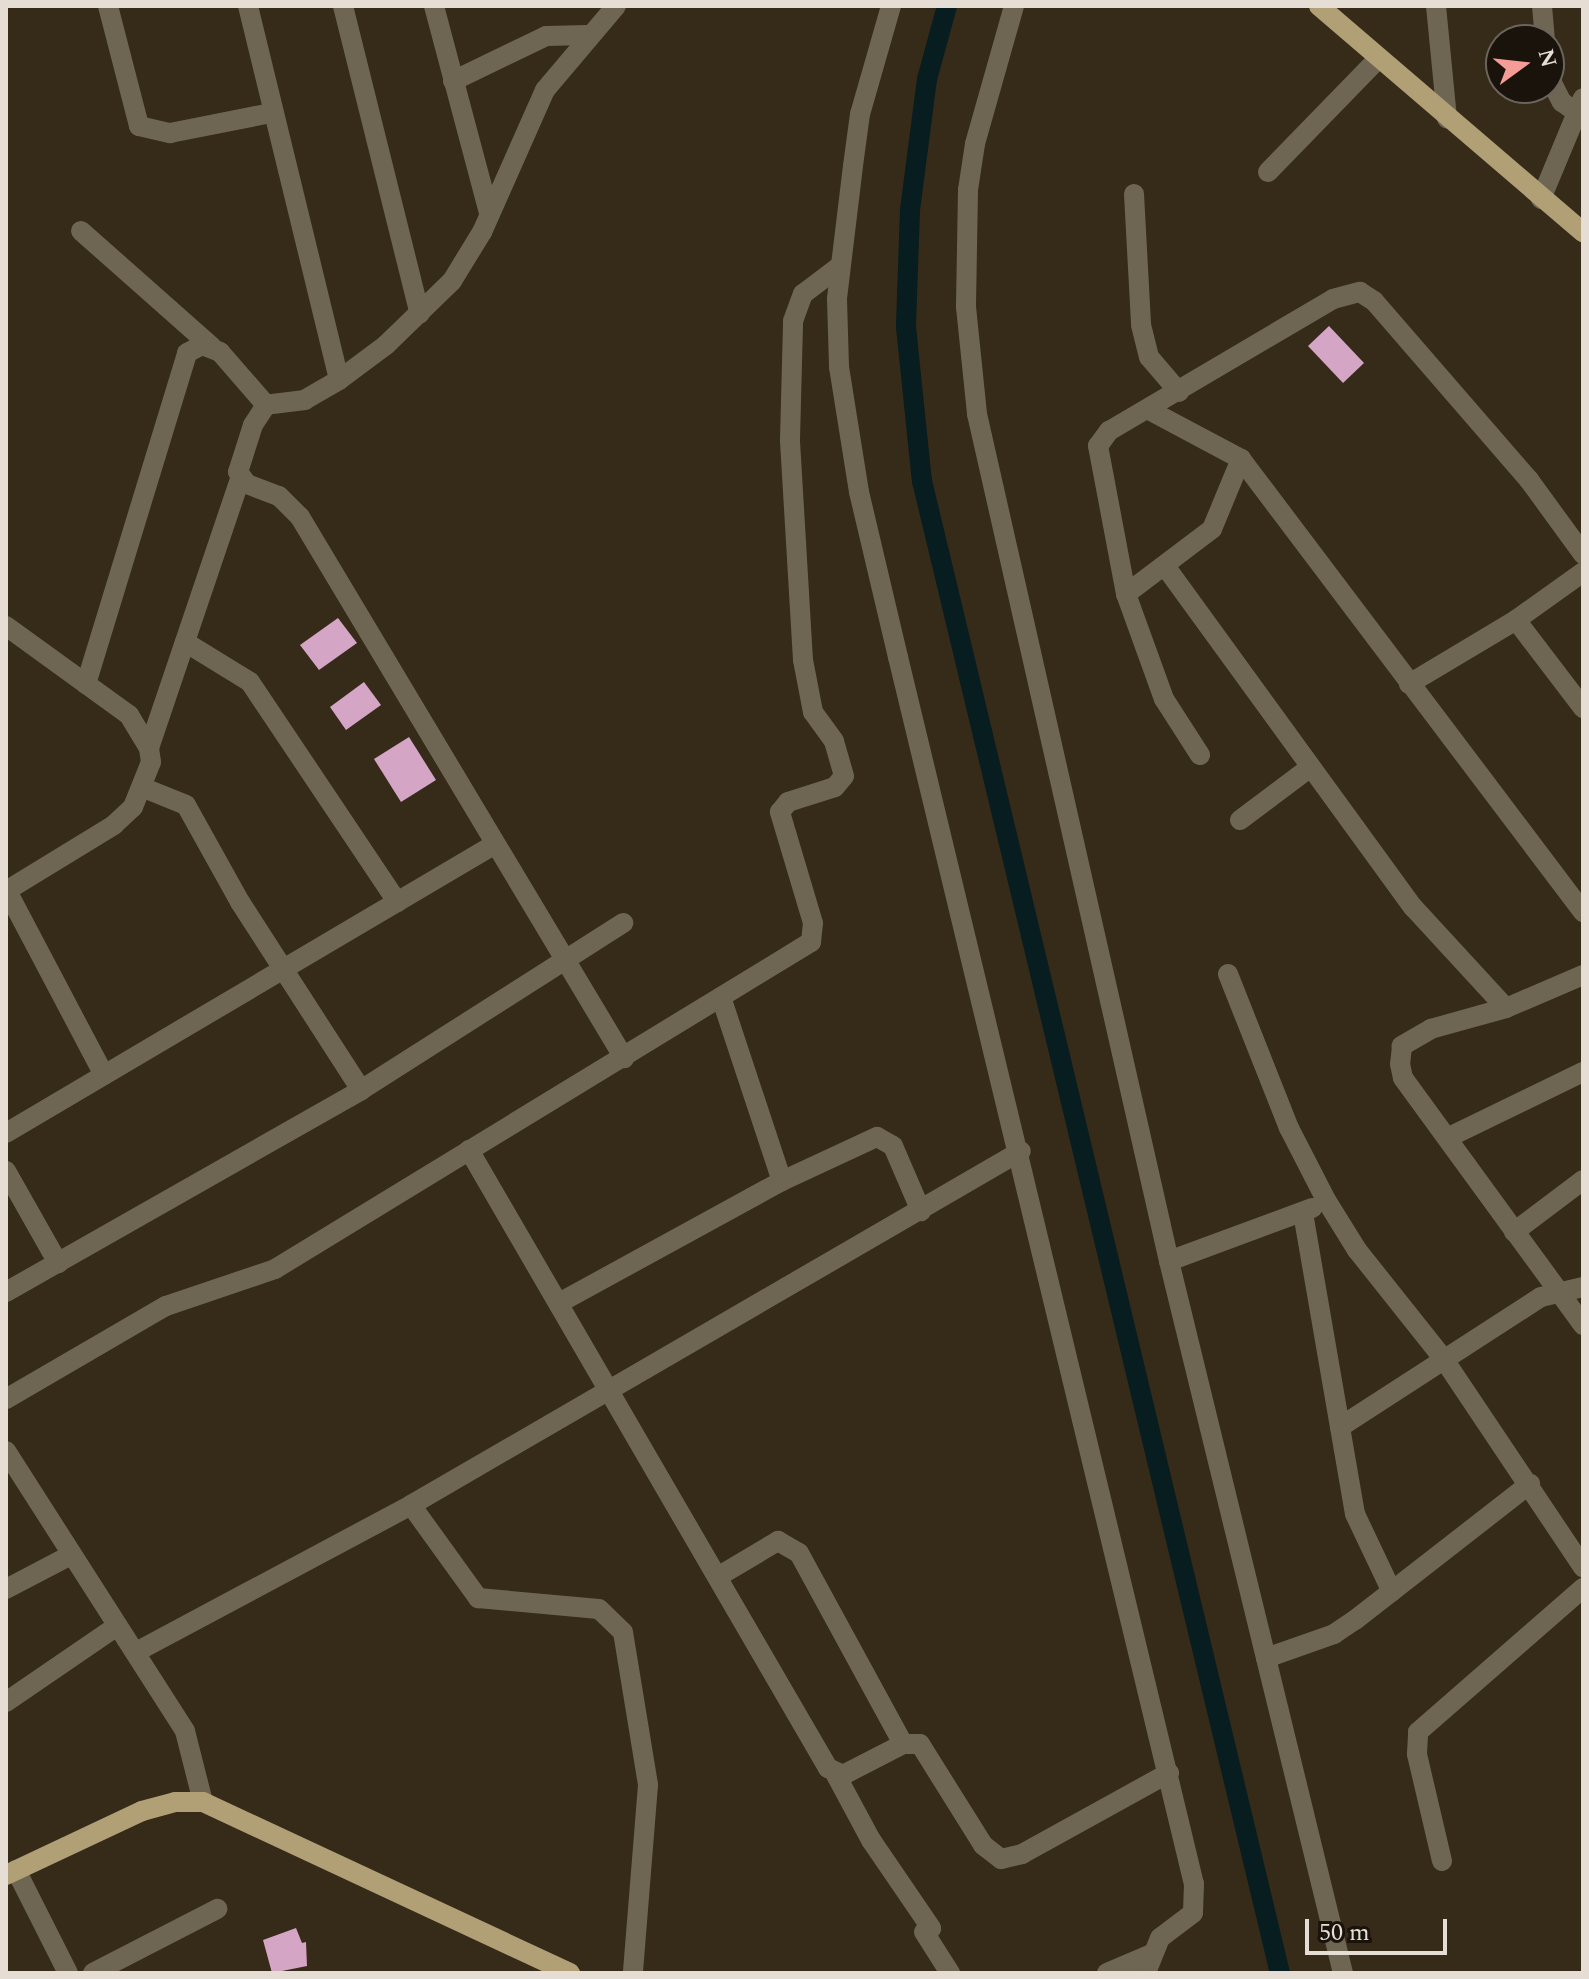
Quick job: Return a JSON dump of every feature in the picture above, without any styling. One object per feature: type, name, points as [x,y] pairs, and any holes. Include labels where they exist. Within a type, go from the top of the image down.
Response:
[{"type":"main road","points":[[1319,6],[1583,232]]},
{"type":"main road","points":[[11,1872],[142,1811],[175,1802],[203,1802],[570,1973]]},
{"type":"street","points":[[108,6],[132,114],[139,126],[170,133],[271,113]]},
{"type":"street","points":[[248,6],[271,113],[339,380]]},
{"type":"street","points":[[343,6],[420,314]]},
{"type":"street","points":[[434,6],[489,212]]},
{"type":"street","points":[[266,405],[305,400],[339,380],[420,314],[452,281],[489,212],[545,90],[587,35],[616,6]]},
{"type":"street","points":[[891,6],[860,114],[840,266],[839,367],[859,492],[1021,1151],[1169,1773],[1196,1899],[1193,1913],[1160,1938],[1147,1964],[1107,1973]]},
{"type":"street","points":[[1014,6],[975,144],[968,190],[966,307],[977,414],[1169,1261],[1343,1973]]},
{"type":"street","points":[[1436,6],[1447,118]]},
{"type":"street","points":[[453,81],[546,36],[587,35]]},
{"type":"street","points":[[1268,172],[1379,58]]},
{"type":"street","points":[[1541,199],[1581,110]]},
{"type":"street","points":[[1134,194],[1141,325],[1149,357],[1179,392]]},
{"type":"street","points":[[81,231],[229,359],[266,405]]},
{"type":"street","points":[[6,1399],[166,1306],[275,1269],[811,942],[813,923],[780,812],[788,802],[835,787],[844,776],[834,741],[813,712],[805,672],[790,439],[796,308],[814,282],[840,266]]},
{"type":"street","points":[[1200,755],[1164,699],[1126,594],[1098,446],[1109,431],[1333,299],[1360,292],[1374,301],[1458,393],[1583,554]]},
{"type":"street","points":[[86,684],[183,364],[193,347],[212,347]]},
{"type":"street","points":[[104,1075],[6,891],[114,825],[144,788],[149,748],[240,479],[239,463],[266,405]]},
{"type":"street","points":[[1149,410],[1241,459],[1583,912]]},
{"type":"street","points":[[1126,594],[1212,529],[1241,459]]},
{"type":"street","points":[[240,479],[279,496],[300,517],[624,1058]]},
{"type":"street","points":[[1165,566],[1308,769],[1413,907],[1506,1008]]},
{"type":"street","points":[[1409,684],[1516,620],[1583,572]]},
{"type":"street","points":[[1516,620],[1583,708]]},
{"type":"street","points":[[6,626],[129,715],[149,748]]},
{"type":"street","points":[[185,642],[250,682],[397,902]]},
{"type":"street","points":[[1240,820],[1308,769]]},
{"type":"street","points":[[144,788],[186,805],[240,902],[286,968],[361,1090]]},
{"type":"street","points":[[6,1133],[495,844]]},
{"type":"street","points":[[6,1292],[361,1090],[623,923]]},
{"type":"street","points":[[1228,974],[1289,1128],[1326,1200],[1357,1250],[1443,1358],[1583,1567]]},
{"type":"street","points":[[1580,983],[1431,1029],[1402,1046],[1403,1078],[1555,1292],[1583,1325]]},
{"type":"street","points":[[721,997],[782,1181]]},
{"type":"street","points":[[1447,1138],[1583,1072]]},
{"type":"street","points":[[559,1303],[782,1181],[877,1137],[885,1138],[921,1211]]},
{"type":"street","points":[[469,1150],[612,1390],[828,1768],[836,1775],[871,1840],[928,1930],[950,1973]]},
{"type":"street","points":[[136,1652],[411,1505],[1021,1151]]},
{"type":"street","points":[[6,1171],[58,1263]]},
{"type":"street","points":[[1514,1232],[1583,1180]]},
{"type":"street","points":[[1169,1261],[1303,1213],[1326,1200]]},
{"type":"street","points":[[1303,1213],[1355,1514],[1392,1592]]},
{"type":"street","points":[[1340,1427],[1443,1358],[1555,1292],[1583,1287]]},
{"type":"street","points":[[6,1451],[13,1478],[71,1555],[185,1731],[203,1802]]},
{"type":"street","points":[[1266,1658],[1334,1634],[1530,1484]]},
{"type":"street","points":[[411,1505],[478,1598],[599,1609],[623,1632],[648,1785],[633,1973]]},
{"type":"street","points":[[719,1576],[778,1541],[799,1553],[903,1744]]},
{"type":"street","points":[[6,1589],[71,1555]]},
{"type":"street","points":[[1442,1861],[1417,1754],[1418,1732],[1583,1588]]},
{"type":"street","points":[[6,1702],[117,1626]]},
{"type":"street","points":[[836,1775],[853,1773],[903,1744],[913,1742],[930,1752],[983,1845],[1001,1859],[1022,1854],[1169,1773]]},
{"type":"street","points":[[11,1872],[68,1973]]},
{"type":"street","points":[[93,1973],[217,1909]]},
{"type":"building","points":[[1329,326],[1364,363],[1343,383],[1308,346]]},
{"type":"building","points":[[338,618],[357,643],[319,670],[300,645]]},
{"type":"building","points":[[364,682],[381,705],[346,730],[330,707]]},
{"type":"building","points":[[409,737],[436,780],[401,802],[374,759]]},
{"type":"building","points":[[296,1928],[302,1943],[306,1942],[307,1966],[272,1973],[263,1940]]},
{"type":"waterway","points":[[947,6],[927,79],[910,210],[906,327],[922,481],[1280,1973]]}]
